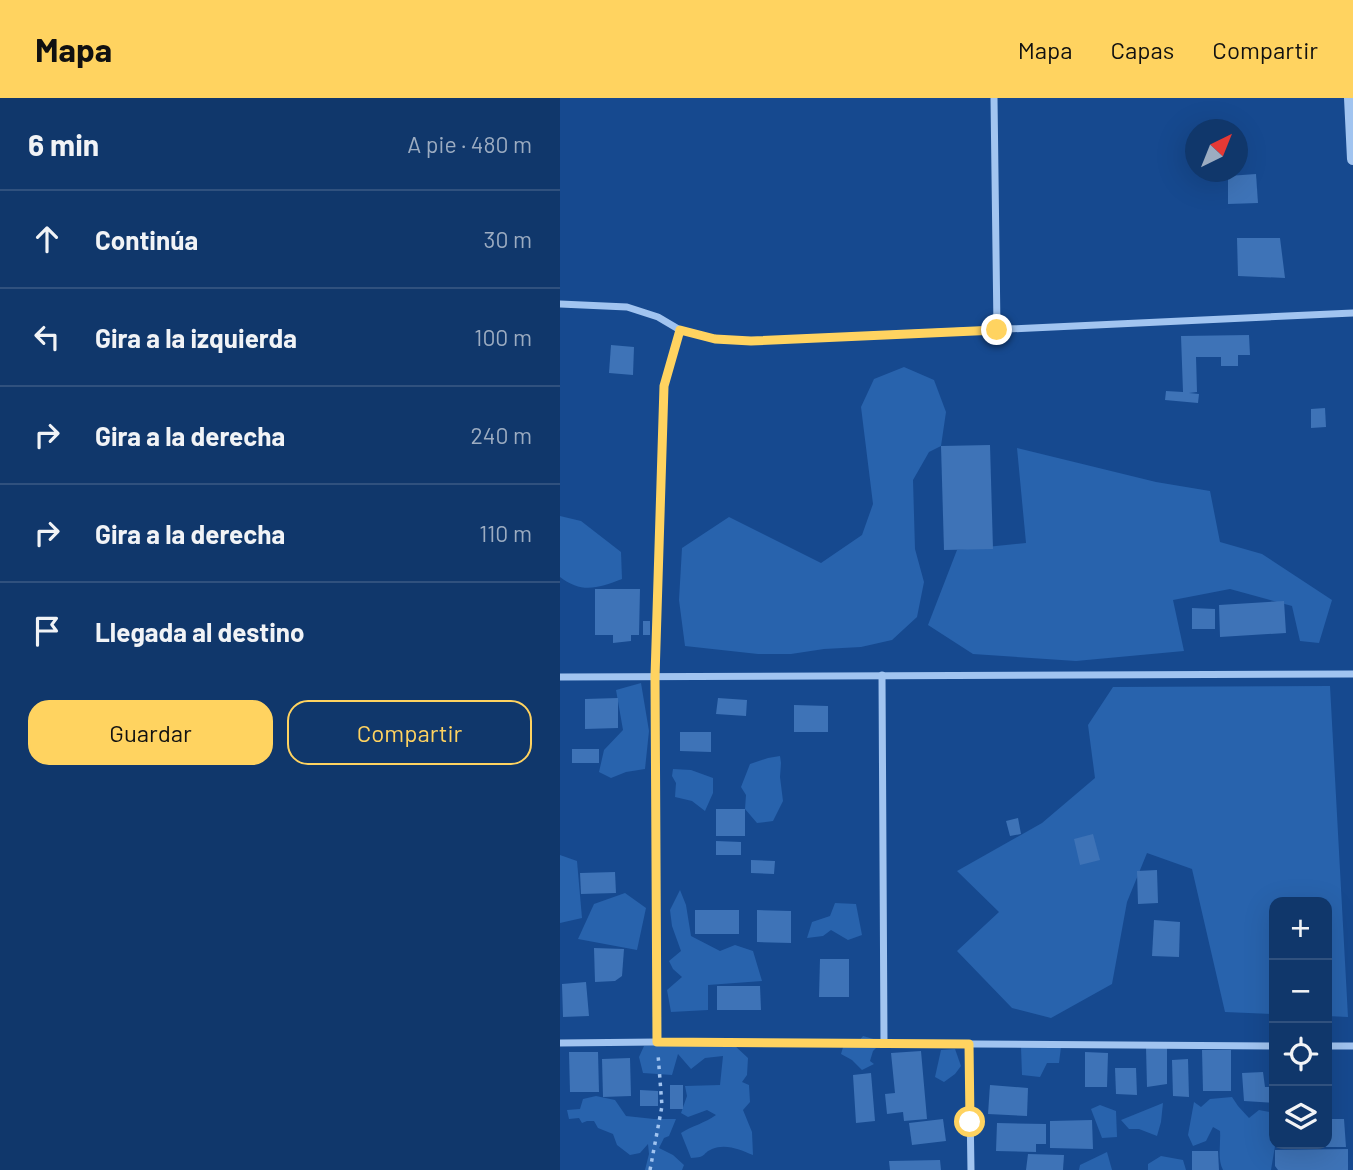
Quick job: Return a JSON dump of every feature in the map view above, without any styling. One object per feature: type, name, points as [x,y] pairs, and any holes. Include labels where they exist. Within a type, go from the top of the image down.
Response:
[{"type":"street","points":[[994,98],[997,330]]},
{"type":"street","points":[[1350,98],[1353,159]]},
{"type":"street","points":[[560,304],[627,307],[658,317],[680,330],[715,339],[751,341],[1353,313]]},
{"type":"street","points":[[657,1042],[655,677],[664,386],[680,330]]},
{"type":"street","points":[[560,677],[1353,674]]},
{"type":"street","points":[[882,675],[884,1043]]},
{"type":"street","points":[[560,1043],[1269,1046]]},
{"type":"street","points":[[969,1044],[971,1170]]},
{"type":"street","points":[[1332,1046],[1353,1046]]},
{"type":"path","points":[[650,1170],[662,1106],[657,1042]]},
{"type":"shaded area","points":[[904,367],[934,380],[946,412],[941,446],[929,452],[913,480],[915,549],[924,582],[917,617],[892,640],[861,647],[791,654],[758,654],[685,646],[679,600],[682,548],[729,517],[821,563],[862,535],[873,504],[861,407],[874,379]]},
{"type":"shaded area","points":[[1017,448],[1156,482],[1210,491],[1220,542],[1262,554],[1332,600],[1319,643],[1300,641],[1292,606],[1230,589],[1173,600],[1184,651],[1076,661],[973,654],[928,625],[957,550],[1026,543]]},
{"type":"shaded area","points":[[560,516],[581,521],[621,552],[622,579],[590,588],[576,586],[560,577]]},
{"type":"shaded area","points":[[641,683],[649,731],[645,769],[611,778],[599,772],[604,750],[623,730],[616,690]]},
{"type":"shaded area","points":[[1330,686],[1348,1017],[1332,1016],[1332,897],[1269,897],[1269,1014],[1225,1012],[1192,869],[1147,853],[1127,902],[1112,984],[1051,1018],[1012,1008],[957,951],[999,912],[957,871],[1042,823],[1095,778],[1088,725],[1113,687]]},
{"type":"shaded area","points":[[780,756],[783,801],[773,821],[757,823],[745,809],[746,795],[741,787],[750,764]]},
{"type":"shaded area","points":[[673,769],[691,770],[713,778],[713,793],[705,811],[692,801],[675,797]]},
{"type":"shaded area","points":[[560,855],[577,861],[582,918],[560,923]]},
{"type":"shaded area","points":[[680,890],[686,905],[691,936],[720,951],[735,945],[753,951],[762,981],[708,985],[708,1010],[671,1012],[667,990],[682,977],[669,961],[681,951],[672,926],[670,910]]},
{"type":"shaded area","points":[[625,893],[646,908],[637,950],[578,939],[594,904]]},
{"type":"shaded area","points":[[835,903],[856,904],[862,935],[848,940],[831,930],[823,936],[807,938],[812,922],[830,916]]},
{"type":"shaded area","points":[[863,1036],[877,1040],[877,1047],[870,1061],[874,1064],[862,1070],[841,1054],[844,1044],[858,1042]]},
{"type":"shaded area","points":[[1046,1041],[1061,1047],[1059,1063],[1047,1063],[1040,1077],[1022,1075],[1021,1047]]},
{"type":"shaded area","points":[[688,1043],[734,1045],[748,1058],[747,1075],[742,1082],[749,1085],[750,1102],[743,1110],[752,1132],[753,1155],[723,1147],[691,1158],[681,1133],[716,1115],[707,1110],[688,1117],[681,1113],[687,1096],[685,1086],[720,1085],[723,1056],[705,1058],[691,1069],[678,1054],[672,1075],[643,1073],[639,1057],[644,1046]]},
{"type":"shaded area","points":[[955,1049],[961,1066],[944,1082],[935,1077],[941,1050]]},
{"type":"shaded area","points":[[596,1096],[615,1100],[626,1116],[676,1119],[669,1136],[664,1138],[659,1148],[684,1165],[682,1170],[645,1170],[649,1154],[648,1144],[640,1153],[630,1155],[617,1145],[613,1134],[598,1128],[594,1121],[582,1123],[579,1118],[569,1119],[567,1110],[580,1109],[583,1099]]},
{"type":"shaded area","points":[[1232,1097],[1249,1118],[1259,1110],[1269,1112],[1269,1149],[1274,1149],[1271,1170],[1223,1170],[1220,1131],[1213,1127],[1206,1141],[1193,1146],[1188,1135],[1194,1102],[1201,1107],[1210,1099]]},
{"type":"shaded area","points":[[1163,1103],[1157,1136],[1139,1129],[1129,1129],[1121,1120]]},
{"type":"shaded area","points":[[1100,1105],[1116,1111],[1117,1137],[1102,1138],[1091,1109]]},
{"type":"shaded area","points":[[1107,1152],[1112,1170],[1079,1170],[1080,1165]]},
{"type":"shaded area","points":[[1161,1156],[1183,1160],[1186,1170],[1148,1170],[1148,1164]]},
{"type":"building","points":[[1256,174],[1258,203],[1228,204],[1228,182],[1248,182],[1248,175]]},
{"type":"building","points":[[1237,238],[1280,238],[1285,278],[1238,276]]},
{"type":"building","points":[[1249,335],[1250,355],[1238,355],[1238,366],[1221,366],[1221,357],[1196,357],[1197,392],[1189,393],[1199,394],[1198,403],[1165,400],[1166,391],[1183,392],[1181,336]]},
{"type":"building","points":[[611,345],[634,347],[633,375],[609,373]]},
{"type":"building","points":[[1325,408],[1326,427],[1311,428],[1311,409]]},
{"type":"building","points":[[990,445],[993,549],[944,550],[941,446]]},
{"type":"building","points":[[595,589],[640,589],[639,635],[631,635],[631,641],[613,643],[613,635],[595,635]]},
{"type":"building","points":[[1284,601],[1286,633],[1220,637],[1219,605]]},
{"type":"building","points":[[1192,608],[1215,609],[1215,629],[1192,629]]},
{"type":"building","points":[[643,621],[650,621],[650,635],[643,635]]},
{"type":"building","points":[[618,698],[618,728],[585,729],[585,699]]},
{"type":"building","points":[[718,698],[747,700],[746,716],[716,714]]},
{"type":"building","points":[[794,705],[828,706],[828,732],[794,732]]},
{"type":"building","points":[[680,732],[711,732],[711,752],[680,751]]},
{"type":"building","points":[[572,749],[599,749],[599,763],[572,763]]},
{"type":"building","points":[[716,809],[745,809],[745,836],[716,836]]},
{"type":"building","points":[[1018,818],[1021,834],[1010,836],[1006,821]]},
{"type":"building","points":[[1093,834],[1100,860],[1080,865],[1074,839]]},
{"type":"building","points":[[716,841],[741,842],[741,855],[716,855]]},
{"type":"building","points":[[751,860],[775,861],[774,874],[751,873]]},
{"type":"building","points":[[1157,870],[1158,903],[1138,904],[1137,871]]},
{"type":"building","points":[[615,872],[616,893],[581,894],[580,873]]},
{"type":"building","points":[[695,910],[739,910],[739,934],[695,934]]},
{"type":"building","points":[[757,910],[791,911],[791,943],[757,942]]},
{"type":"building","points":[[1154,920],[1180,922],[1179,957],[1152,956]]},
{"type":"building","points":[[594,948],[624,949],[622,976],[615,981],[595,982]]},
{"type":"building","points":[[820,959],[849,959],[849,997],[819,997]]},
{"type":"building","points":[[586,982],[589,1016],[563,1017],[562,984]]},
{"type":"building","points":[[717,986],[760,986],[761,1010],[717,1010]]},
{"type":"building","points":[[1167,1046],[1167,1084],[1147,1087],[1146,1047]]},
{"type":"building","points":[[1202,1050],[1231,1050],[1231,1091],[1203,1091]]},
{"type":"building","points":[[921,1051],[927,1119],[904,1121],[903,1112],[887,1114],[885,1094],[895,1093],[891,1053]]},
{"type":"building","points":[[569,1052],[598,1052],[599,1092],[570,1092]]},
{"type":"building","points":[[1085,1052],[1108,1053],[1107,1087],[1085,1087]]},
{"type":"building","points":[[630,1058],[631,1096],[603,1097],[602,1059]]},
{"type":"building","points":[[1188,1059],[1189,1097],[1173,1096],[1172,1060]]},
{"type":"building","points":[[1115,1068],[1136,1068],[1137,1095],[1116,1094]]},
{"type":"building","points":[[1263,1072],[1265,1087],[1269,1087],[1269,1103],[1244,1101],[1242,1073]]},
{"type":"building","points":[[871,1073],[875,1121],[856,1123],[853,1075]]},
{"type":"building","points":[[670,1085],[683,1085],[683,1109],[670,1109]]},
{"type":"building","points":[[990,1085],[1028,1088],[1027,1116],[988,1114]]},
{"type":"building","points":[[640,1090],[658,1091],[658,1106],[640,1106]]},
{"type":"building","points":[[943,1119],[946,1141],[912,1145],[909,1123]]},
{"type":"building","points":[[1332,1119],[1344,1119],[1346,1147],[1332,1147]]},
{"type":"building","points":[[1092,1120],[1093,1149],[1050,1148],[1050,1121]]},
{"type":"building","points":[[997,1123],[1046,1124],[1046,1144],[1036,1144],[1036,1152],[996,1151]]},
{"type":"building","points":[[1348,1149],[1348,1170],[1278,1170],[1275,1166],[1275,1150]]},
{"type":"building","points":[[1192,1151],[1218,1151],[1219,1170],[1192,1170]]},
{"type":"building","points":[[1028,1154],[1064,1155],[1063,1170],[1026,1170]]},
{"type":"building","points":[[940,1160],[941,1170],[890,1170],[889,1161]]},
{"type":"route","points":[[970,1122],[969,1044],[657,1042],[655,677],[664,386],[680,330],[715,339],[751,341],[997,330]]}]
